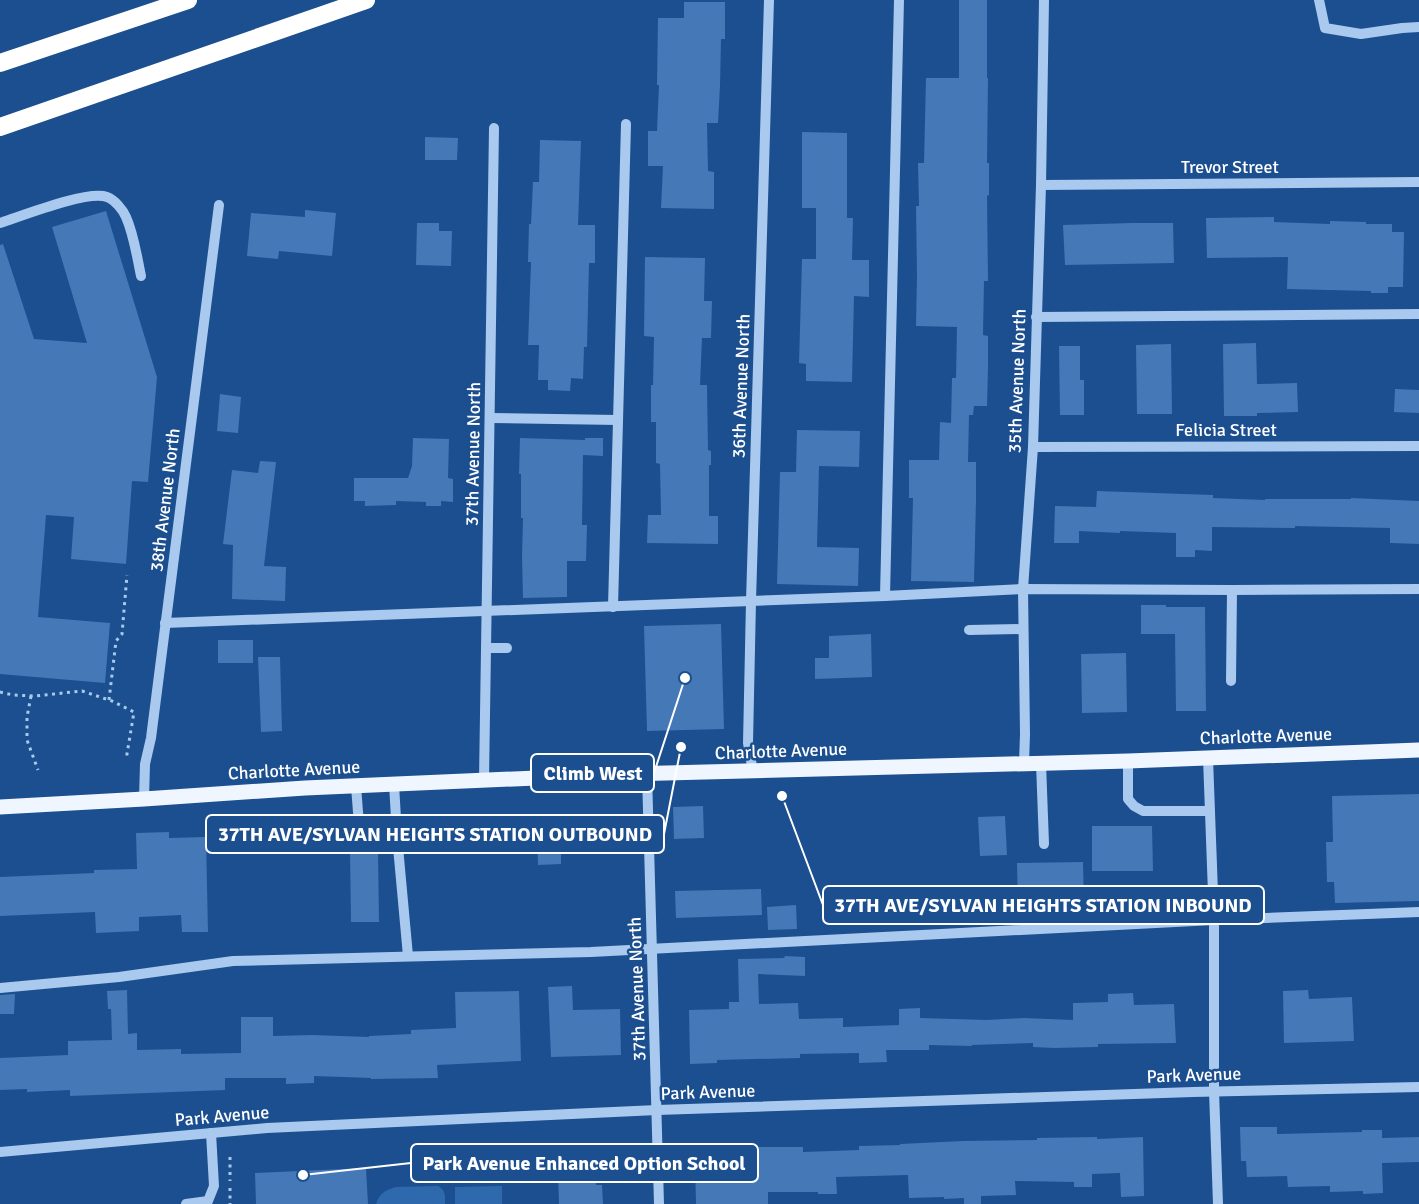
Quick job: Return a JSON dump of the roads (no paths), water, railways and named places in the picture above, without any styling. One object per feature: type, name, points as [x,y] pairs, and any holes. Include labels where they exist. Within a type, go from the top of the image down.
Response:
[{"type":"highway","points":[[0,63],[188,0]]},
{"type":"highway","points":[[0,127],[366,0]]},
{"type":"main road","name":"Charlotte Avenue","points":[[0,807],[484,780],[1419,750]]},
{"type":"street","name":"36th Avenue North","points":[[753,772],[748,742],[750,601],[769,0]]},
{"type":"street","points":[[885,596],[899,0]]},
{"type":"street","name":"35th Avenue North","points":[[1024,763],[1023,590],[1032,447],[1041,185],[1044,0]]},
{"type":"street","points":[[1319,0],[1325,28],[1361,34],[1419,27]]},
{"type":"street","points":[[613,607],[626,124]]},
{"type":"street","name":"37th Avenue North","points":[[484,780],[494,128]]},
{"type":"street","name":"Trevor Street","points":[[1041,185],[1419,182]]},
{"type":"street","points":[[0,223],[80,198],[108,197],[118,204],[126,216],[141,276]]},
{"type":"street","name":"38th Avenue North","points":[[144,799],[145,764],[151,738],[219,204]]},
{"type":"street","points":[[1036,316],[1419,314]]},
{"type":"street","points":[[490,418],[618,420]]},
{"type":"street","name":"Felicia Street","points":[[1032,447],[1419,446]]},
{"type":"street","points":[[165,623],[1023,590],[1419,589]]},
{"type":"street","points":[[1231,681],[1232,590]]},
{"type":"street","points":[[969,630],[1023,629]]},
{"type":"street","points":[[486,648],[507,648]]},
{"type":"street","points":[[1208,758],[1214,920],[1214,1091],[1218,1204]]},
{"type":"street","points":[[1128,761],[1128,799],[1134,806],[1143,811],[1210,812]]},
{"type":"street","points":[[1041,763],[1044,844]]},
{"type":"street","name":"37th Avenue North","points":[[647,774],[659,1204]]},
{"type":"street","points":[[394,784],[408,956]]},
{"type":"street","points":[[356,786],[360,838],[397,836]]},
{"type":"street","points":[[0,988],[119,977],[233,961],[591,952],[1214,920],[1419,912]]},
{"type":"street","name":"Park Avenue","points":[[0,1152],[267,1128],[657,1110],[1214,1091],[1419,1087]]},
{"type":"street","points":[[186,1204],[208,1201],[212,1193],[214,1185],[211,1133]]},
{"type":"place","name":"Climb West","points":[[685,678]]},
{"type":"place","name":"37TH AVE/SYLVAN HEIGHTS STATION OUTBOUND","points":[[681,747]]},
{"type":"place","name":"37TH AVE/SYLVAN HEIGHTS STATION INBOUND","points":[[782,796]]},
{"type":"place","name":"Park Avenue Enhanced Option School","points":[[303,1175]]}]
